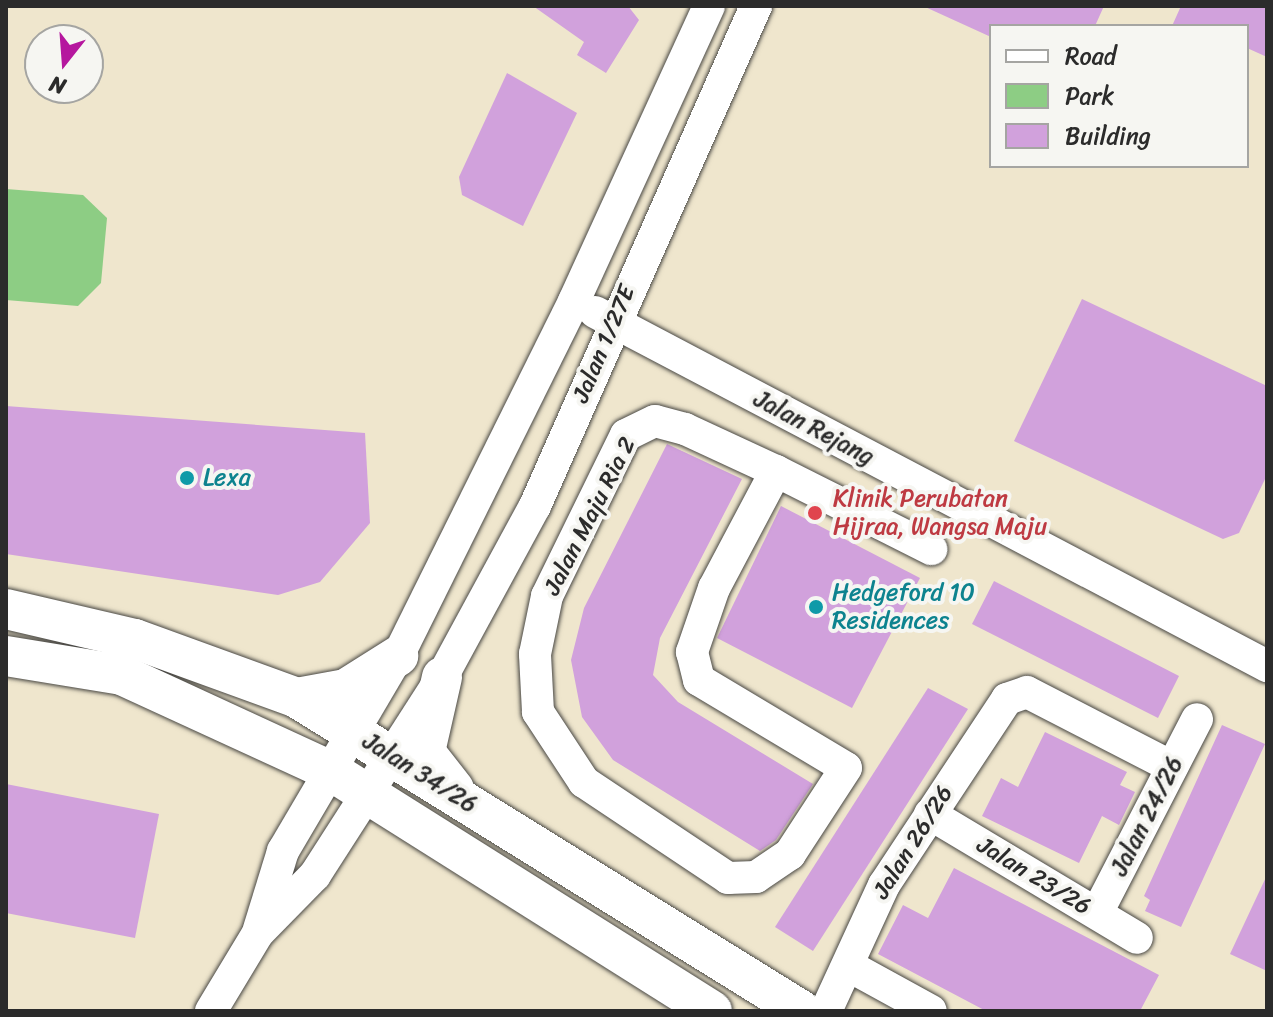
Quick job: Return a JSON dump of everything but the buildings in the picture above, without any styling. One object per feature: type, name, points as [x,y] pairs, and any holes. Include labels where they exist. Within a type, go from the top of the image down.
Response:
[{"type":"main road","name":"Jalan 34/26","points":[[6,609],[135,639],[297,698],[802,1011]]},
{"type":"main road","name":"Jalan 34/26","points":[[6,656],[122,675],[331,771],[712,1011]]},
{"type":"main road","points":[[297,698],[346,689],[398,656]]},
{"type":"main road","points":[[442,677],[425,752],[469,803]]},
{"type":"street","name":"Jalan 1/27E","points":[[442,677],[535,506],[756,6]]},
{"type":"street","name":"Jalan 1/27E","points":[[398,656],[574,301],[705,10]]},
{"type":"street","name":"Jalan Rejang","points":[[574,301],[1267,666]]},
{"type":"street","name":"Jalan Maju Ria 2","points":[[776,471],[714,588],[692,652],[699,680],[846,768],[790,854],[756,877],[728,878],[584,782],[538,712],[535,654],[547,596],[626,435],[640,424],[685,429],[776,471],[931,549]]},
{"type":"street","points":[[535,506],[579,532]]},
{"type":"street","points":[[258,933],[283,851],[356,733],[398,656]]},
{"type":"street","points":[[211,1011],[258,933],[315,875],[371,794],[442,677]]},
{"type":"street","name":"Jalan 26/26","points":[[826,1011],[851,967],[854,940],[930,814],[1007,699],[1027,692],[1172,767]]},
{"type":"street","name":"Jalan 24/26","points":[[1097,913],[1197,719]]},
{"type":"street","name":"Jalan 23/26","points":[[930,814],[1137,938]]},
{"type":"street","points":[[851,967],[931,1011]]},
{"type":"green space","points":[[6,189],[83,195],[107,218],[101,283],[78,306],[6,300]]},
{"type":"place","name":"Lexa","points":[[187,478]]},
{"type":"place","name":"Klinik Perubatan Hijraa, Wangsa Maju","points":[[815,513]]},
{"type":"place","name":"Hedgeford 10 Residences","points":[[816,607]]}]
